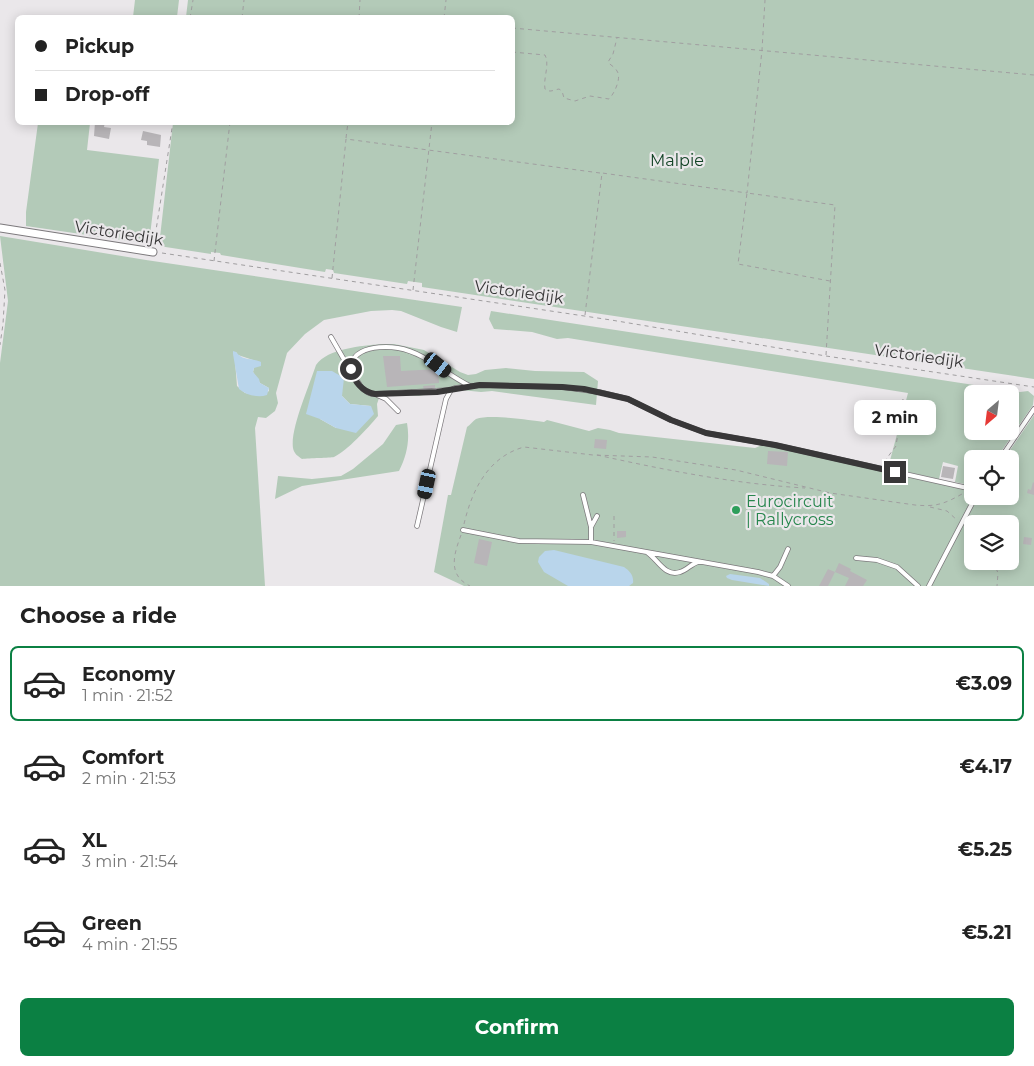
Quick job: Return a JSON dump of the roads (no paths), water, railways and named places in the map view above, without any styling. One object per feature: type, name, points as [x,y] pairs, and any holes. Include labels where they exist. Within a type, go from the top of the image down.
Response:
[{"type":"street","name":"Victoriedijk","points":[[0,228],[152,252]]},
{"type":"lane","points":[[331,337],[351,372],[361,387],[368,393],[451,390],[470,386],[562,387],[600,392],[628,399],[671,420],[706,433],[775,445],[964,488]]},
{"type":"lane","points":[[351,372],[358,352],[387,347],[408,351],[427,359],[455,379],[470,386]]},
{"type":"lane","points":[[417,526],[444,406],[451,390]]},
{"type":"lane","points":[[375,394],[386,399],[398,411]]},
{"type":"lane","points":[[1006,450],[1034,409]]},
{"type":"lane","points":[[583,495],[591,527],[591,542]]},
{"type":"lane","points":[[929,586],[971,505]]},
{"type":"lane","points":[[591,527],[597,516]]},
{"type":"lane","points":[[463,530],[519,541],[591,542],[753,570],[773,576],[788,586]]},
{"type":"lane","points":[[773,576],[788,549]]},
{"type":"lane","points":[[646,552],[664,568],[672,572],[681,572],[693,564],[701,562]]},
{"type":"lane","points":[[856,558],[877,560],[897,567],[918,586]]},
{"type":"water","points":[[233,351],[244,358],[261,362],[261,366],[254,368],[253,372],[260,383],[269,388],[267,395],[252,395],[239,389]]},
{"type":"water","points":[[317,371],[332,371],[344,378],[342,396],[350,404],[371,406],[374,414],[356,433],[336,428],[306,414]]},
{"type":"water","points":[[554,550],[624,567],[631,574],[633,583],[629,586],[568,586],[544,572],[538,562],[539,557],[545,551]]},
{"type":"water","points":[[730,574],[760,578],[769,586],[732,580],[726,576]]},
{"type":"place","name":"Eurocircuit | Rallycross","points":[[736,510]]},
{"type":"park label","name":"Malpie","points":[[677,160]]}]
